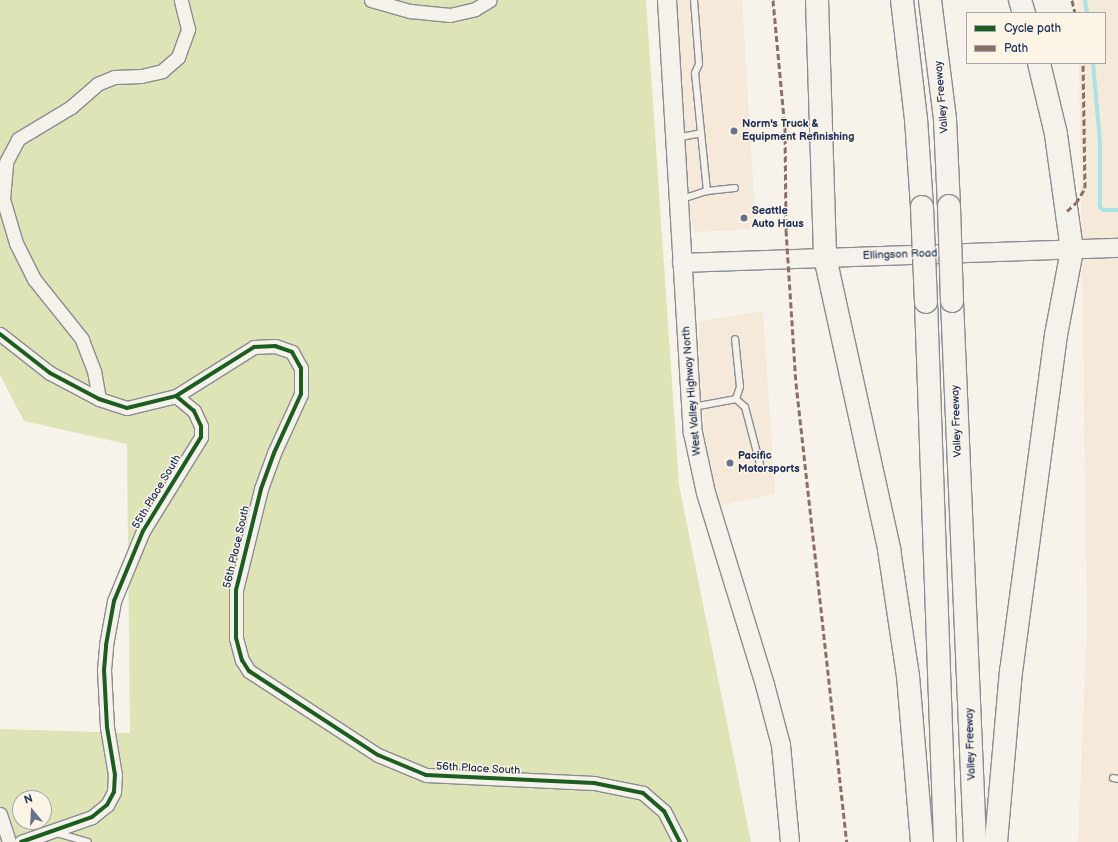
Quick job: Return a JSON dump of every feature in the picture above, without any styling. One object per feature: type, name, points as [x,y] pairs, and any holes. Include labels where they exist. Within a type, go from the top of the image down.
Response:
[{"type":"highway","points":[[817,0],[825,257],[889,549],[908,676],[922,842]]},
{"type":"highway","points":[[902,0],[916,119],[922,207],[945,842]]},
{"type":"highway","name":"Valley Freeway","points":[[930,0],[945,118],[975,842]]},
{"type":"highway","points":[[1020,0],[1024,12]]},
{"type":"highway","points":[[996,842],[1011,672],[1056,335],[1072,250],[1056,134],[1039,64]]},
{"type":"main road","name":"West Valley Highway North","points":[[666,0],[691,407],[701,473],[781,745],[790,842]]},
{"type":"main road","name":"Ellingson Road","points":[[682,264],[825,257],[1118,248]]},
{"type":"street","points":[[99,400],[94,371],[82,339],[34,279],[16,244],[4,199],[6,162],[18,139],[71,107],[97,84],[114,77],[141,76],[162,71],[178,56],[188,29],[181,0]]},
{"type":"street","points":[[371,0],[410,11],[450,15],[475,9],[490,0]]},
{"type":"street","points":[[0,334],[31,360],[99,400]]},
{"type":"street","name":"56th Place South","points":[[99,400],[127,408],[176,396],[256,346],[272,345],[286,349],[296,356],[300,364],[302,394],[261,489],[236,590],[236,638],[242,660],[248,671],[378,755],[426,775],[614,786],[643,793],[664,811],[680,842]]},
{"type":"street","name":"55th Place South","points":[[52,832],[92,817],[104,808],[112,796],[115,775],[107,727],[104,670],[106,645],[114,601],[143,531],[201,437],[201,426],[194,411],[176,396]]},
{"type":"street","points":[[0,814],[9,842]]},
{"type":"street","points":[[21,842],[52,832]]},
{"type":"lane","points":[[694,0],[700,64],[695,73],[707,191]]},
{"type":"lane","points":[[674,138],[701,133]]},
{"type":"lane","points":[[678,200],[707,191],[734,188]]},
{"type":"lane","points":[[735,340],[740,387],[736,399]]},
{"type":"lane","points":[[691,407],[736,399]]},
{"type":"lane","points":[[736,399],[745,407],[761,468]]},
{"type":"lane","points":[[52,832],[88,842]]},
{"type":"shaded area","points":[[676,0],[742,0],[756,229],[695,232],[688,209],[679,84]]},
{"type":"shaded area","points":[[1078,0],[1118,0],[1118,842],[1078,842],[1087,623],[1079,64],[1106,64],[1106,12],[1078,12]]},
{"type":"shaded area","points":[[763,311],[775,494],[719,506],[708,469],[700,383],[699,321]]},
{"type":"green space","points":[[0,0],[646,0],[679,485],[751,842],[0,842],[0,729],[130,733],[127,444],[24,421],[0,375]]},
{"type":"waterway","points":[[1085,0],[1087,12]]},
{"type":"waterway","points":[[1093,64],[1100,141],[1100,207],[1103,210],[1118,210]]},
{"type":"marked path","points":[[773,0],[785,129],[786,230],[796,383],[847,842]]},
{"type":"marked path","points":[[1072,0],[1075,12]]},
{"type":"marked path","points":[[1067,211],[1076,203],[1085,188],[1083,64]]},
{"type":"cycle path","points":[[0,334],[50,373],[99,399],[127,408],[176,396],[254,347],[275,346],[292,352],[301,368],[301,394],[274,453],[261,489],[236,590],[236,638],[242,660],[249,671],[378,755],[426,775],[594,783],[643,793],[664,811],[680,842]]},
{"type":"cycle path","points":[[21,842],[92,817],[107,805],[114,792],[115,775],[107,727],[104,670],[106,645],[114,601],[143,531],[201,437],[201,426],[194,411],[176,396]]},
{"type":"place","name":"Norm's Truck & Equipment Refinishing","points":[[734,131]]},
{"type":"place","name":"Seattle Auto Haus","points":[[744,218]]},
{"type":"place","name":"Pacific Motorsports","points":[[730,463]]}]
